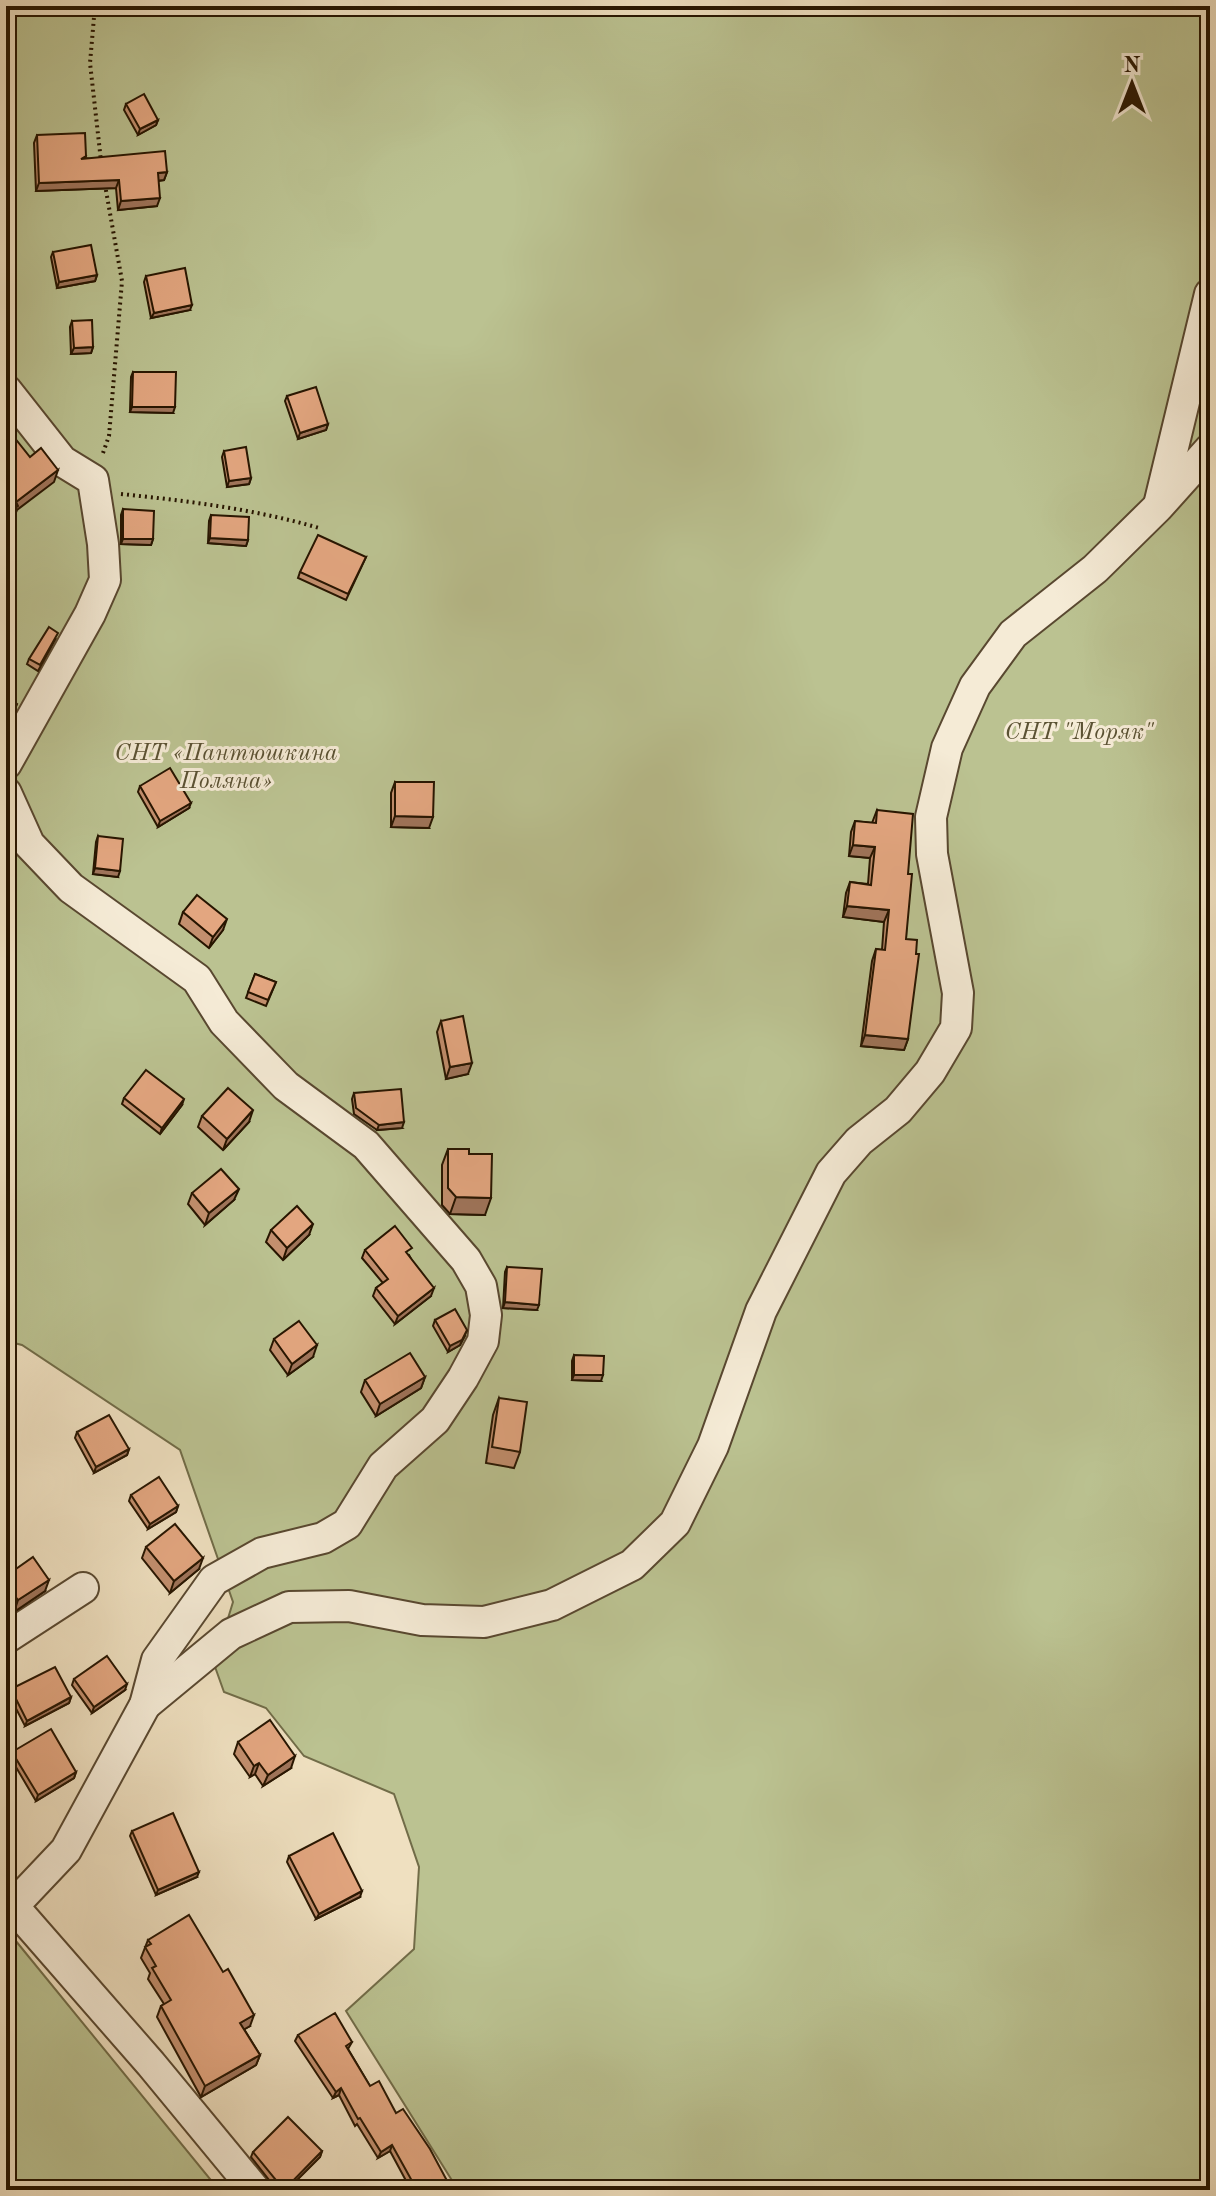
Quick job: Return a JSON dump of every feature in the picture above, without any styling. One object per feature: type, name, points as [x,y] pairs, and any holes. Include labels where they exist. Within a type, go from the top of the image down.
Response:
[{"type":"street","points":[[1158,507],[1210,294]]},
{"type":"street","points":[[6,390],[62,461],[93,480],[105,580],[90,614],[6,764]]},
{"type":"street","points":[[145,1705],[231,1634],[289,1607],[349,1606],[422,1620],[484,1622],[552,1605],[632,1565],[675,1523],[713,1446],[761,1311],[831,1173],[859,1141],[906,1100],[930,1072],[956,1028],[958,993],[932,854],[931,817],[947,748],[975,686],[1013,634],[1095,569],[1158,507],[1210,449]]},
{"type":"street","points":[[6,793],[29,844],[71,888],[197,979],[224,1022],[286,1086],[366,1145],[466,1260],[481,1286],[486,1315],[483,1341],[435,1420],[383,1466],[347,1524],[323,1538],[262,1553],[214,1580],[157,1660],[145,1705],[66,1850],[10,1908],[151,2064],[255,2190]]},
{"type":"street","points":[[6,1638],[83,1588]]},
{"type":"path","points":[[95,6],[90,63],[100,156],[122,281],[109,436],[93,480],[113,493],[197,501],[270,513],[319,528]]},
{"type":"green space","points":[[6,6],[1210,6],[1210,2190],[458,2190],[346,2011],[414,1949],[419,1867],[394,1794],[304,1756],[266,1708],[224,1692],[214,1664],[233,1602],[180,1450],[22,1345],[6,1341]]},
{"type":"green space","points":[[11,1935],[219,2190],[6,2190],[6,1937]]},
{"type":"building","points":[[144,94],[158,120],[140,129],[126,104]]},
{"type":"building","points":[[85,133],[86,156],[81,159],[165,151],[167,172],[158,173],[160,198],[121,201],[119,180],[39,183],[37,135]]},
{"type":"building","points":[[91,245],[97,275],[59,282],[53,252]]},
{"type":"building","points":[[185,268],[192,305],[154,313],[146,276]]},
{"type":"building","points":[[92,320],[93,347],[74,348],[72,321]]},
{"type":"building","points":[[133,372],[176,372],[175,407],[132,407]]},
{"type":"building","points":[[316,387],[328,424],[300,433],[287,396]]},
{"type":"building","points":[[6,427],[30,457],[41,448],[58,470],[16,502],[18,506],[6,515]]},
{"type":"building","points":[[246,447],[251,478],[229,481],[224,451]]},
{"type":"building","points":[[123,509],[154,511],[153,539],[123,539]]},
{"type":"building","points":[[211,515],[249,517],[248,540],[210,538]]},
{"type":"building","points":[[318,535],[366,557],[348,594],[300,572]]},
{"type":"building","points":[[49,627],[58,633],[40,665],[29,659]]},
{"type":"building","points":[[6,696],[17,704],[6,719]]},
{"type":"building","points":[[170,768],[191,803],[160,821],[140,786]]},
{"type":"building","points":[[395,782],[434,782],[433,817],[395,816]]},
{"type":"building","points":[[877,810],[913,814],[906,939],[917,940],[916,954],[919,954],[908,1039],[865,1035],[876,949],[885,950],[889,910],[847,906],[850,882],[871,885],[875,847],[853,845],[855,821],[876,823]]},
{"type":"building","points":[[98,836],[123,839],[120,871],[95,868]]},
{"type":"building","points":[[197,895],[227,919],[213,937],[183,912]]},
{"type":"building","points":[[255,974],[276,982],[268,1000],[248,992]]},
{"type":"building","points":[[463,1016],[472,1063],[450,1067],[441,1021]]},
{"type":"building","points":[[146,1070],[184,1099],[162,1128],[124,1098]]},
{"type":"building","points":[[228,1088],[253,1110],[227,1139],[202,1116]]},
{"type":"building","points":[[401,1089],[404,1122],[379,1125],[356,1108],[354,1093]]},
{"type":"building","points":[[448,1149],[469,1149],[469,1154],[492,1154],[491,1198],[456,1197],[448,1188]]},
{"type":"building","points":[[221,1169],[239,1189],[209,1213],[192,1193]]},
{"type":"building","points":[[297,1206],[313,1224],[287,1248],[271,1230]]},
{"type":"building","points":[[395,1226],[412,1248],[406,1252],[434,1288],[398,1316],[376,1288],[388,1279],[365,1250]]},
{"type":"building","points":[[507,1267],[542,1269],[539,1305],[505,1302]]},
{"type":"building","points":[[455,1309],[467,1330],[462,1340],[450,1346],[435,1320]]},
{"type":"building","points":[[299,1321],[317,1345],[292,1364],[274,1339]]},
{"type":"building","points":[[410,1353],[425,1377],[380,1404],[365,1380]]},
{"type":"building","points":[[574,1355],[604,1356],[603,1375],[574,1375]]},
{"type":"building","points":[[499,1398],[527,1402],[520,1452],[492,1447]]},
{"type":"building","points":[[109,1415],[129,1449],[96,1467],[77,1432]]},
{"type":"building","points":[[159,1477],[178,1506],[150,1524],[131,1495]]},
{"type":"building","points":[[175,1524],[203,1558],[174,1581],[146,1547]]},
{"type":"building","points":[[33,1557],[49,1580],[18,1600],[6,1584],[6,1576]]},
{"type":"building","points":[[107,1656],[127,1684],[94,1707],[74,1679]]},
{"type":"building","points":[[55,1667],[71,1697],[27,1721],[11,1689]]},
{"type":"building","points":[[270,1720],[295,1756],[268,1775],[259,1763],[254,1766],[238,1742]]},
{"type":"building","points":[[51,1729],[76,1772],[38,1795],[12,1752]]},
{"type":"building","points":[[173,1813],[199,1872],[158,1890],[132,1831]]},
{"type":"building","points":[[333,1833],[362,1891],[319,1914],[289,1856]]},
{"type":"building","points":[[6,1856],[15,1874],[6,1879]]},
{"type":"building","points":[[189,1915],[223,1972],[228,1969],[254,2015],[240,2023],[260,2055],[205,2086],[161,2006],[171,2000],[152,1968],[156,1966],[145,1947],[151,1944],[148,1940]]},
{"type":"building","points":[[335,2013],[352,2042],[346,2046],[370,2086],[379,2081],[396,2113],[403,2109],[452,2190],[417,2190],[392,2145],[381,2152],[341,2088],[336,2092],[298,2035]]},
{"type":"building","points":[[288,2117],[322,2151],[284,2190],[253,2152]]},
{"type":"park label","name":"СНТ \"Моряк\"","points":[[1079,731]]},
{"type":"park label","name":"СНТ «Пантюшкина Поляна»","points":[[226,766]]}]
